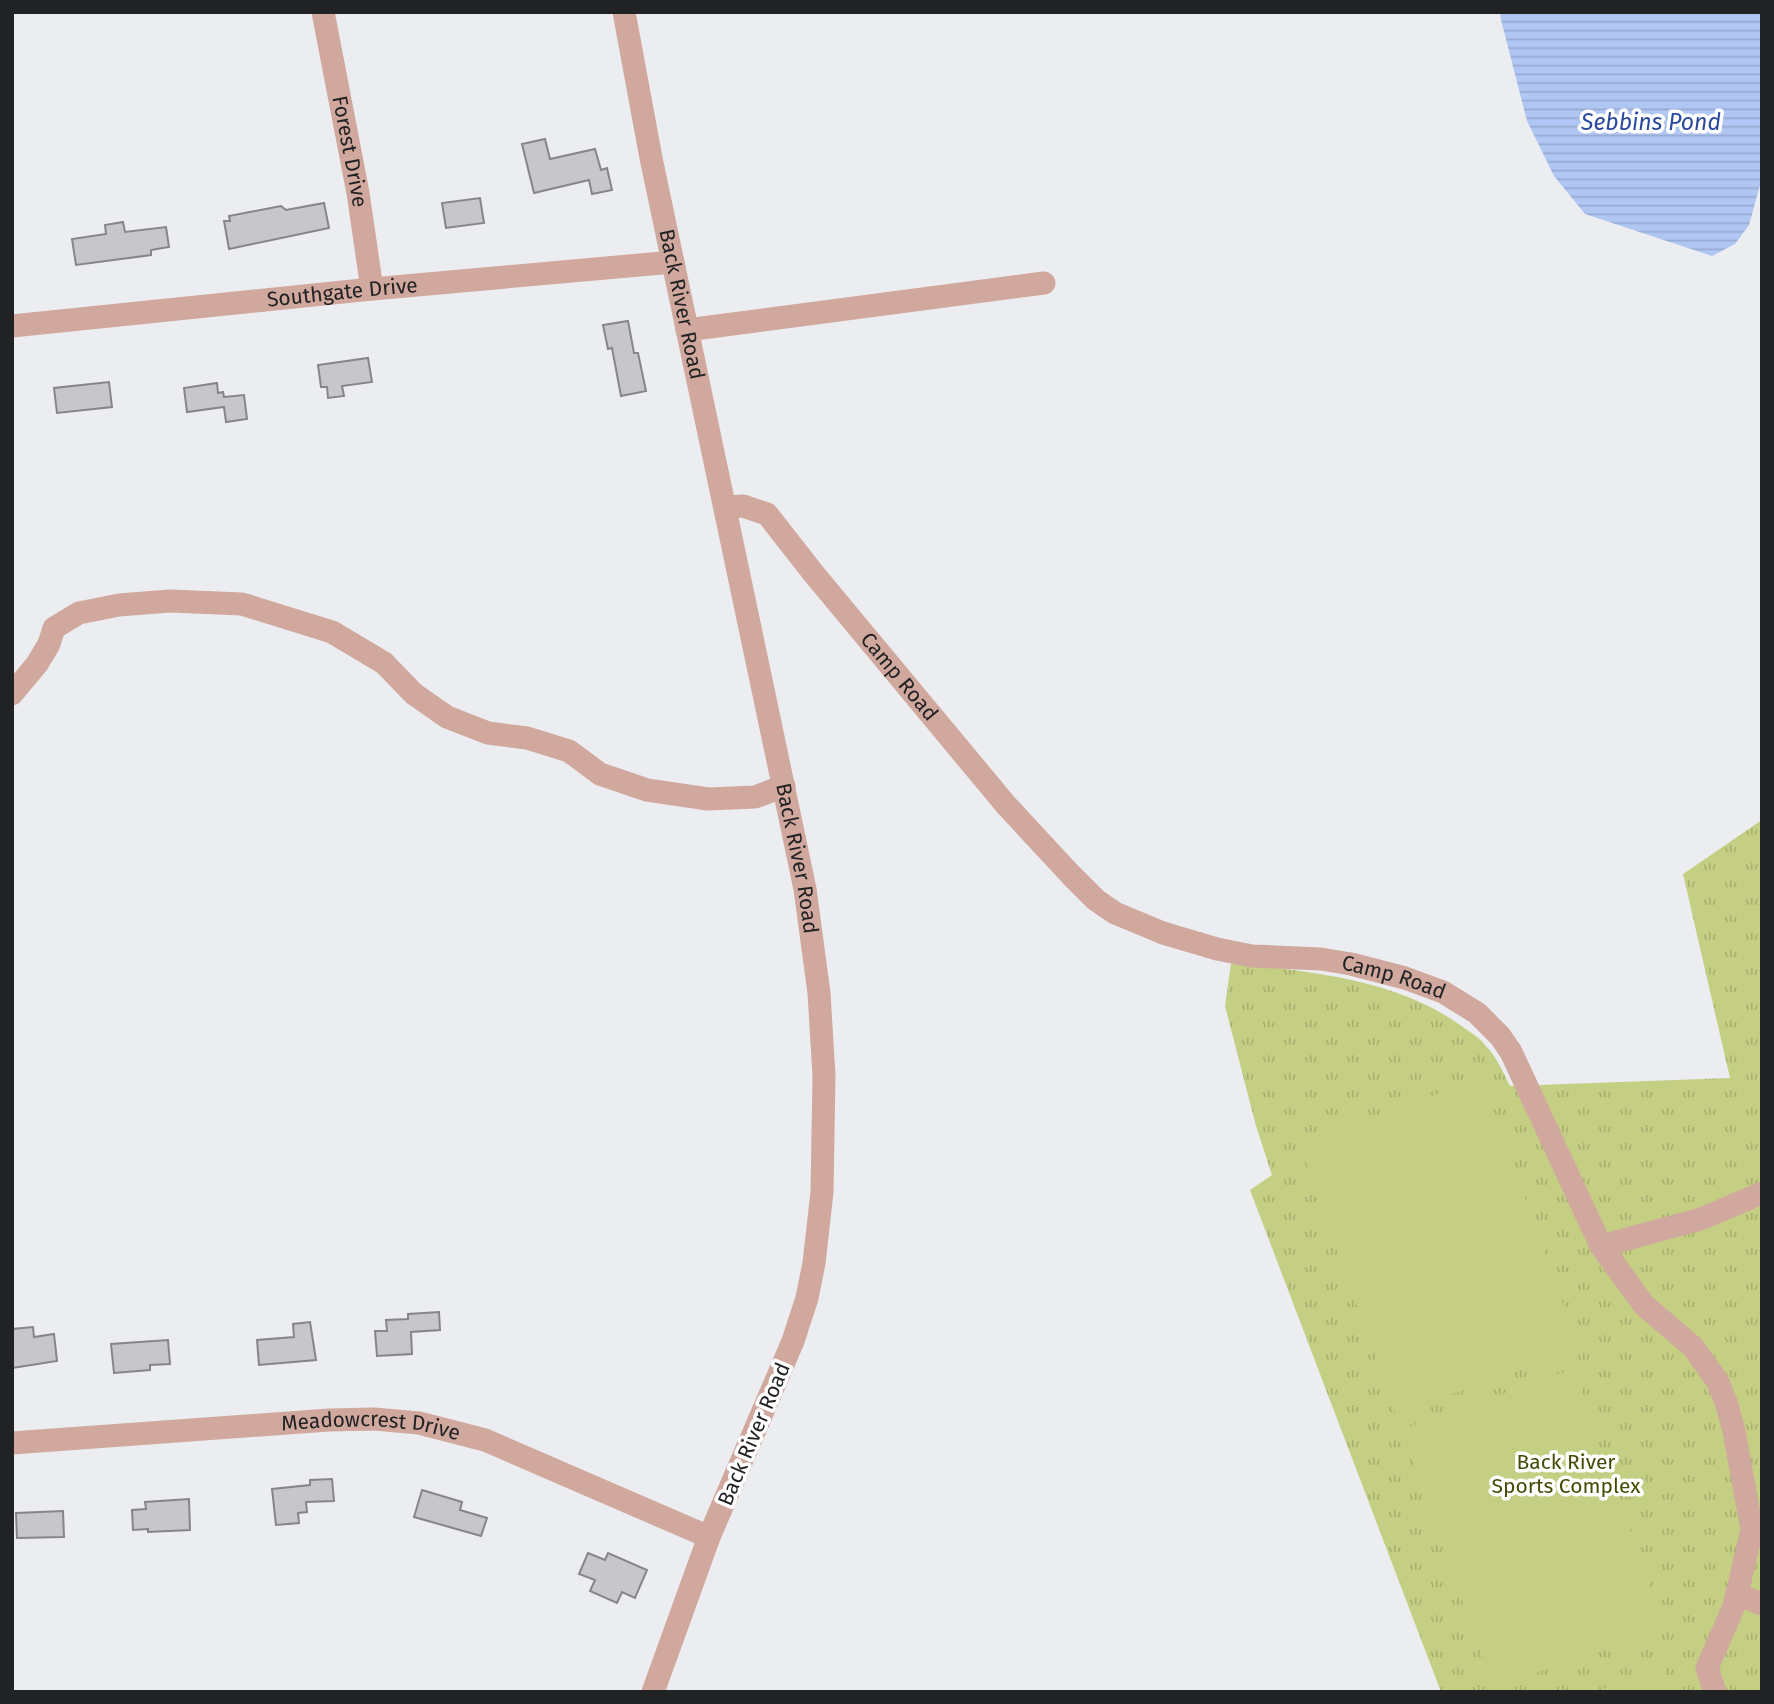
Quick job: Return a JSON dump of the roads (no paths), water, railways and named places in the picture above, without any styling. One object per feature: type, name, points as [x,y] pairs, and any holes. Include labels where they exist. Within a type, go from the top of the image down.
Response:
[{"type":"street","name":"Forest Drive","points":[[323,12],[358,193],[372,289]]},
{"type":"street","name":"Back River Road","points":[[624,12],[641,110],[811,922],[822,1031],[824,1116],[819,1229],[807,1298],[793,1341],[709,1537],[653,1692]]},
{"type":"street","name":"Southgate Drive","points":[[12,326],[372,289],[673,262]]},
{"type":"street","points":[[687,330],[1044,283]]},
{"type":"street","name":"Camp Road","points":[[726,507],[743,506],[767,514],[822,585],[1006,805],[1071,875],[1096,900],[1115,914],[1163,933],[1217,949],[1252,956],[1321,959],[1405,978],[1443,992],[1477,1013],[1500,1036],[1511,1052],[1601,1246],[1644,1305],[1693,1347],[1718,1382],[1727,1405],[1752,1530],[1734,1606],[1707,1668],[1715,1692]]},
{"type":"street","points":[[12,694],[37,664],[49,644],[54,628],[79,613],[119,605],[170,601],[242,604],[332,632],[384,663],[414,694],[447,717],[488,733],[527,738],[569,751],[600,774],[647,790],[708,799],[755,797],[784,786]]},
{"type":"street","points":[[1601,1246],[1701,1219],[1762,1193]]},
{"type":"street","name":"Meadowcrest Drive","points":[[12,1443],[329,1420],[374,1419],[419,1423],[485,1440],[709,1537]]},
{"type":"street","points":[[1737,1594],[1762,1605]]},
{"type":"water","name":"Sebbins Pond","points":[[1500,12],[1762,12],[1762,178],[1749,225],[1735,244],[1712,256],[1585,214],[1554,176],[1527,121]]},
{"type":"park label","name":"Back River Sports Complex","points":[[1566,1474]]}]
